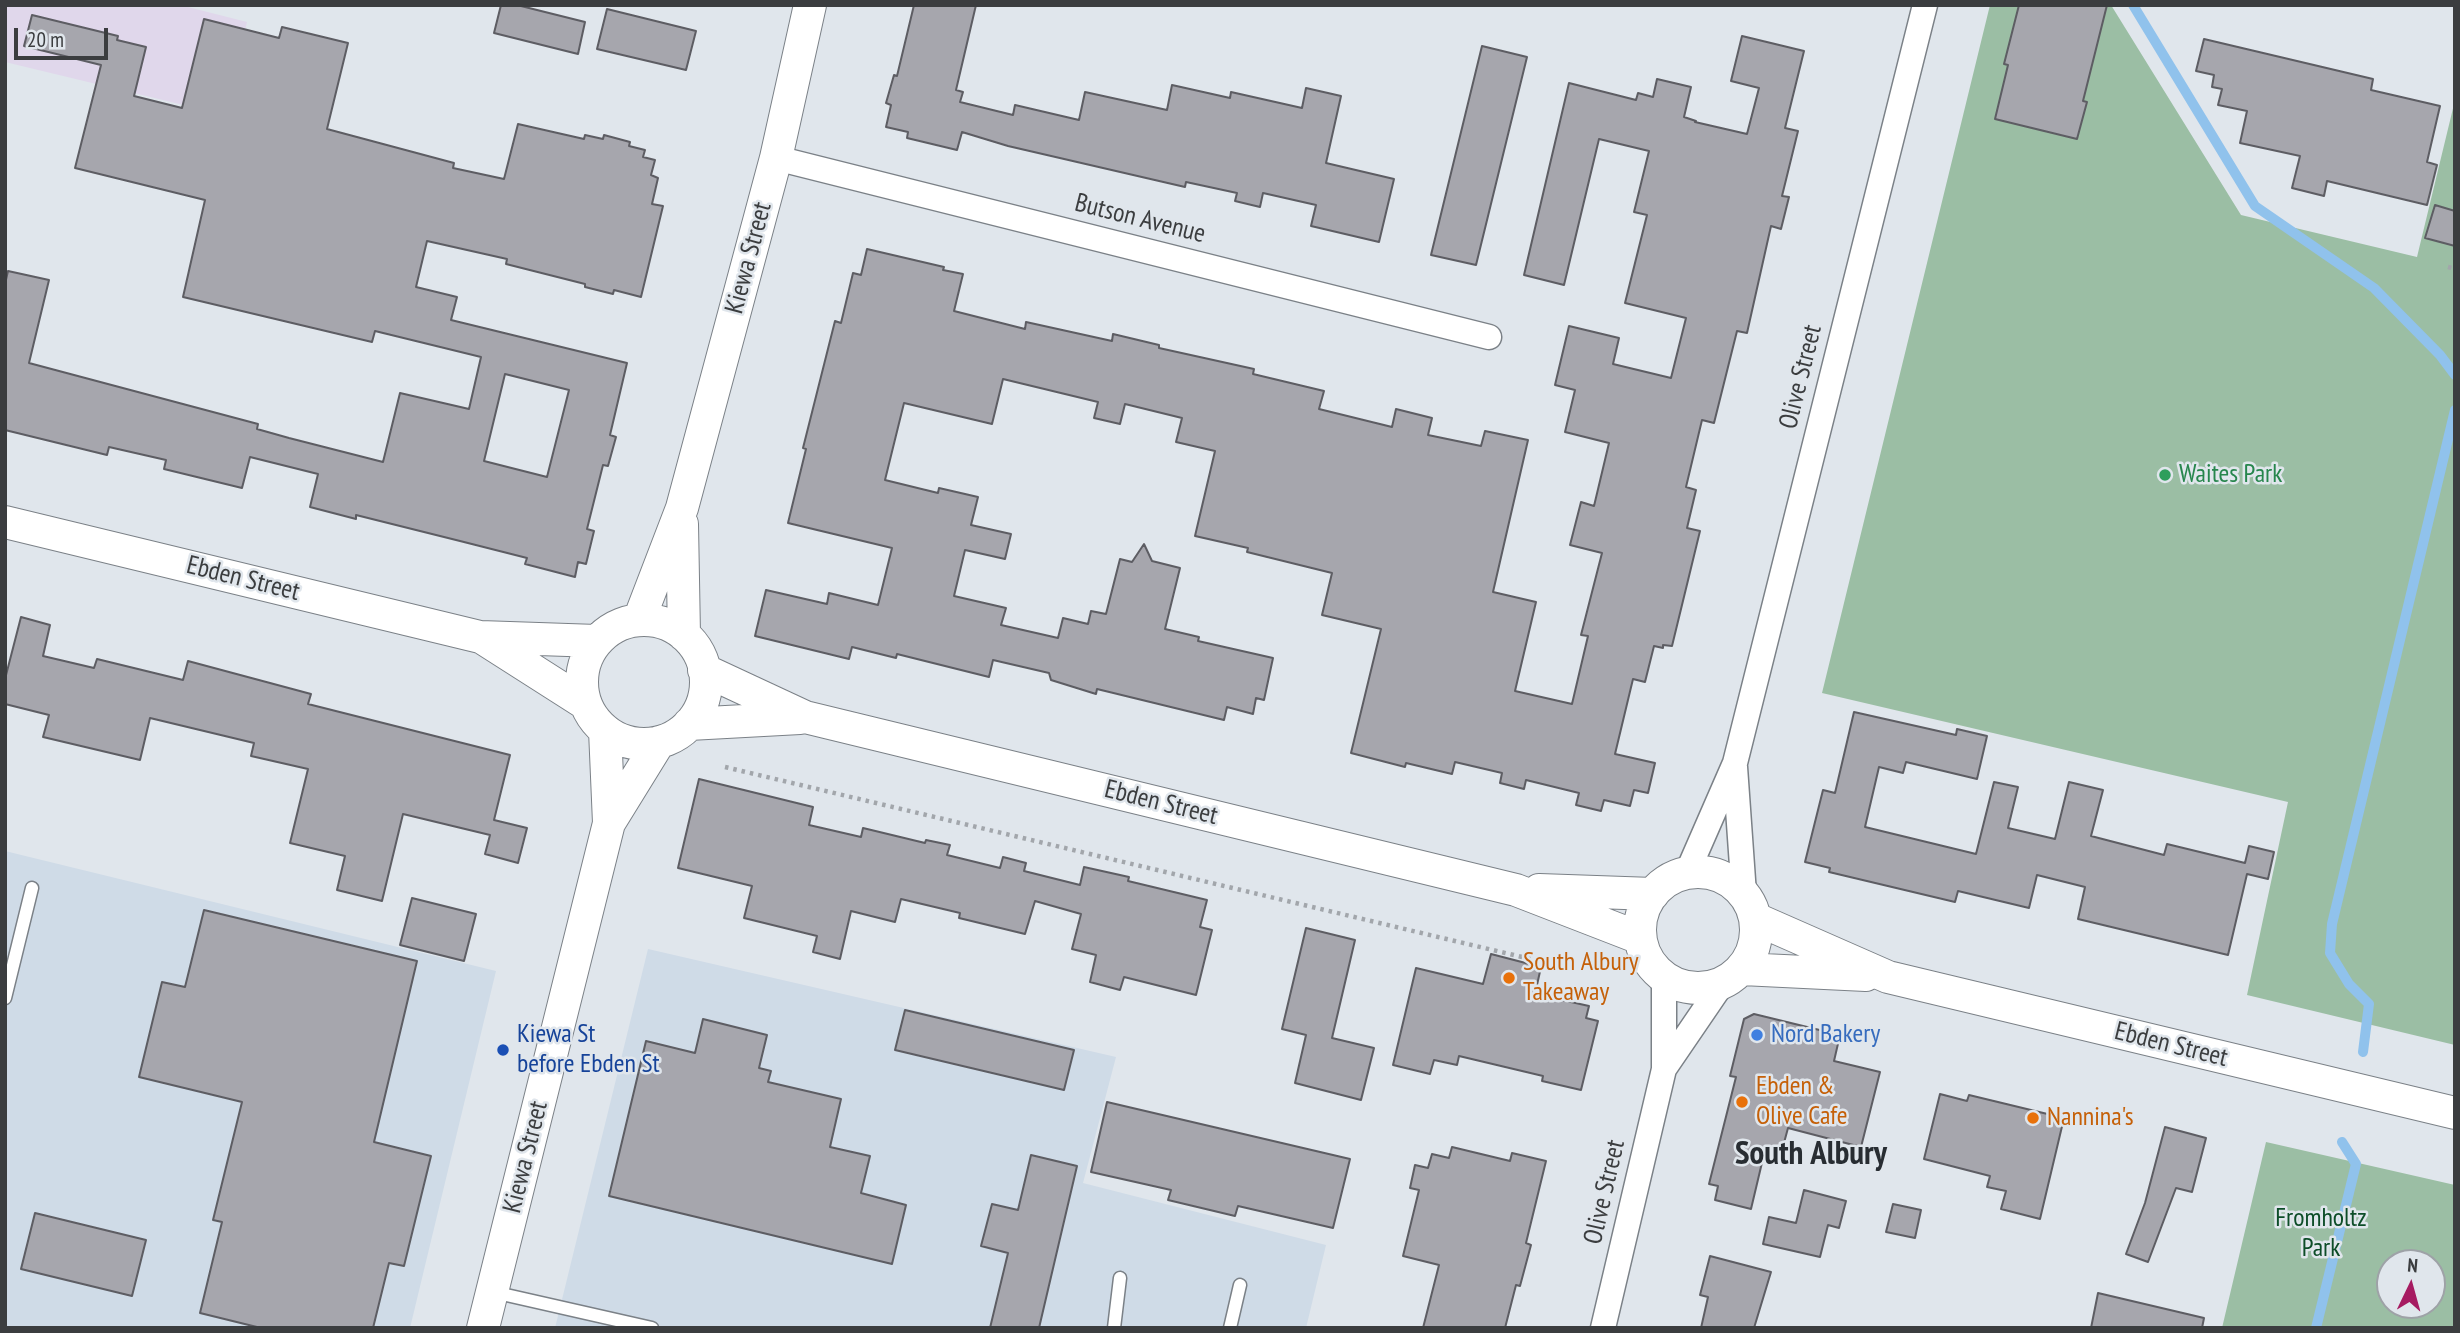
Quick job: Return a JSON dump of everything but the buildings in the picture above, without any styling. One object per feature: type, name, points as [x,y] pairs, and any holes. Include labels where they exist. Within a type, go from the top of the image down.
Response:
[{"type":"street","name":"Kiewa Street","points":[[639,620],[682,508],[776,158],[810,5]]},
{"type":"street","name":"Olive Street","points":[[1687,873],[1735,763],[1925,5]]},
{"type":"street","name":"Butson Avenue","points":[[776,158],[1489,338]]},
{"type":"street","name":"Kiewa Street","points":[[682,508],[684,635]]},
{"type":"street","name":"Ebden Street","points":[[5,522],[480,637],[597,641]]},
{"type":"street","points":[[639,620],[663,624],[684,635],[700,657],[704,670],[704,699],[689,724],[680,732],[659,742],[630,742],[605,730],[594,719],[582,688],[588,655],[597,641],[609,630],[639,620]]},
{"type":"street","name":"Ebden Street","points":[[480,637],[586,704]]},
{"type":"street","name":"Ebden Street","points":[[704,670],[805,717],[1516,890],[1640,938]]},
{"type":"street","name":"Ebden Street","points":[[689,724],[805,717]]},
{"type":"street","name":"Kiewa Street","points":[[483,1328],[609,823],[605,730]]},
{"type":"street","name":"Kiewa Street","points":[[609,823],[659,742]]},
{"type":"street","name":"Olive Street","points":[[1735,763],[1750,907]]},
{"type":"street","points":[[1703,872],[1732,883],[1750,907],[1755,946],[1732,976],[1707,988],[1677,985],[1652,966],[1644,953],[1640,938],[1640,923],[1653,894],[1662,885],[1687,873],[1703,872]]},
{"type":"street","name":"Ebden Street","points":[[1516,890],[1653,894]]},
{"type":"street","name":"Ebden Street","points":[[1750,907],[1888,977]]},
{"type":"street","name":"Olive Street","points":[[1664,1069],[1732,976]]},
{"type":"street","name":"Ebden Street","points":[[1732,976],[1888,977],[2455,1113]]},
{"type":"street","name":"Olive Street","points":[[1602,1328],[1664,1069],[1664,977]]},
{"type":"lane","points":[[5,998],[32,888]]},
{"type":"lane","points":[[1114,1328],[1120,1278]]},
{"type":"lane","points":[[1230,1328],[1240,1286]]},
{"type":"lane","points":[[492,1292],[652,1328]]},
{"type":"path","points":[[725,767],[1564,967]]},
{"type":"shaded area","points":[[5,5],[180,5],[247,22],[225,115],[5,62]]},
{"type":"shaded area","points":[[5,851],[496,971],[410,1328],[5,1328]]},
{"type":"shaded area","points":[[648,949],[1116,1057],[1083,1183],[1326,1245],[1306,1328],[555,1328]]},
{"type":"green space","name":"Waites Park","points":[[1990,5],[2111,5],[2241,215],[2417,257],[2455,100],[2455,1045],[2247,995],[2288,802],[1822,693]]},
{"type":"green space","name":"Fromholtz Park","points":[[2266,1142],[2455,1185],[2455,1328],[2222,1328]]},
{"type":"waterway","points":[[2133,5],[2255,206],[2374,288],[2440,355],[2455,375]]},
{"type":"waterway","points":[[2363,1052],[2369,1004],[2349,984],[2330,953],[2332,924],[2455,410]]},
{"type":"waterway","points":[[2316,1328],[2356,1164],[2342,1142]]},
{"type":"place","name":"Waites Park","points":[[2165,475]]},
{"type":"place","name":"South Albury Takeaway","points":[[1509,978]]},
{"type":"place","name":"Nord Bakery","points":[[1757,1035]]},
{"type":"place","name":"Kiewa St before Ebden St","points":[[503,1050]]},
{"type":"place","name":"Ebden & Olive Cafe","points":[[1742,1102]]},
{"type":"place","name":"Nannina's","points":[[2033,1118]]},
{"type":"district","name":"South Albury","points":[[1811,1155]]}]
